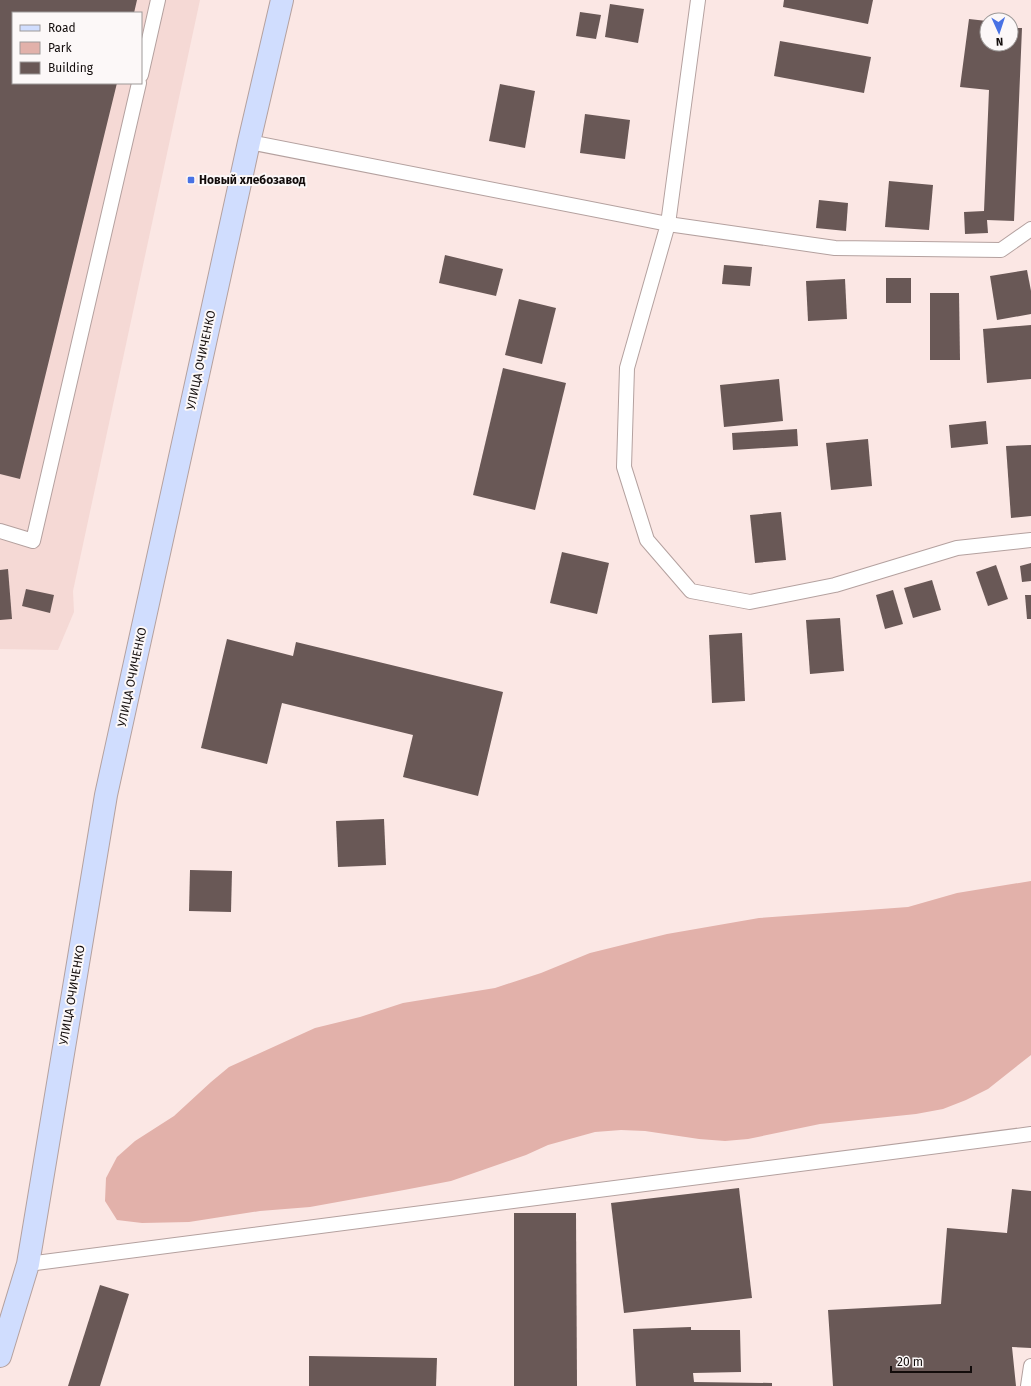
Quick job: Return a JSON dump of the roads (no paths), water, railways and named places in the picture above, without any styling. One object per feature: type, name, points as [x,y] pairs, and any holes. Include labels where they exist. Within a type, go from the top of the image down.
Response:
[{"type":"street","name":"УЛИЦА ОЧИЧЕНКО","points":[[0,1356],[28,1264],[106,795],[249,142],[282,0]]},
{"type":"lane","points":[[142,71],[158,0]]},
{"type":"lane","points":[[698,0],[668,224],[627,368],[624,467],[647,540],[691,591],[750,602],[835,585],[957,548],[1031,540]]},
{"type":"lane","points":[[0,531],[33,541],[139,84]]},
{"type":"lane","points":[[249,142],[668,224],[835,248],[1001,250],[1031,229]]},
{"type":"lane","points":[[28,1264],[1031,1134]]},
{"type":"lane","points":[[1028,1386],[1031,1366]]},
{"type":"place","name":"Новый хлебозавод","points":[[191,180]]}]
